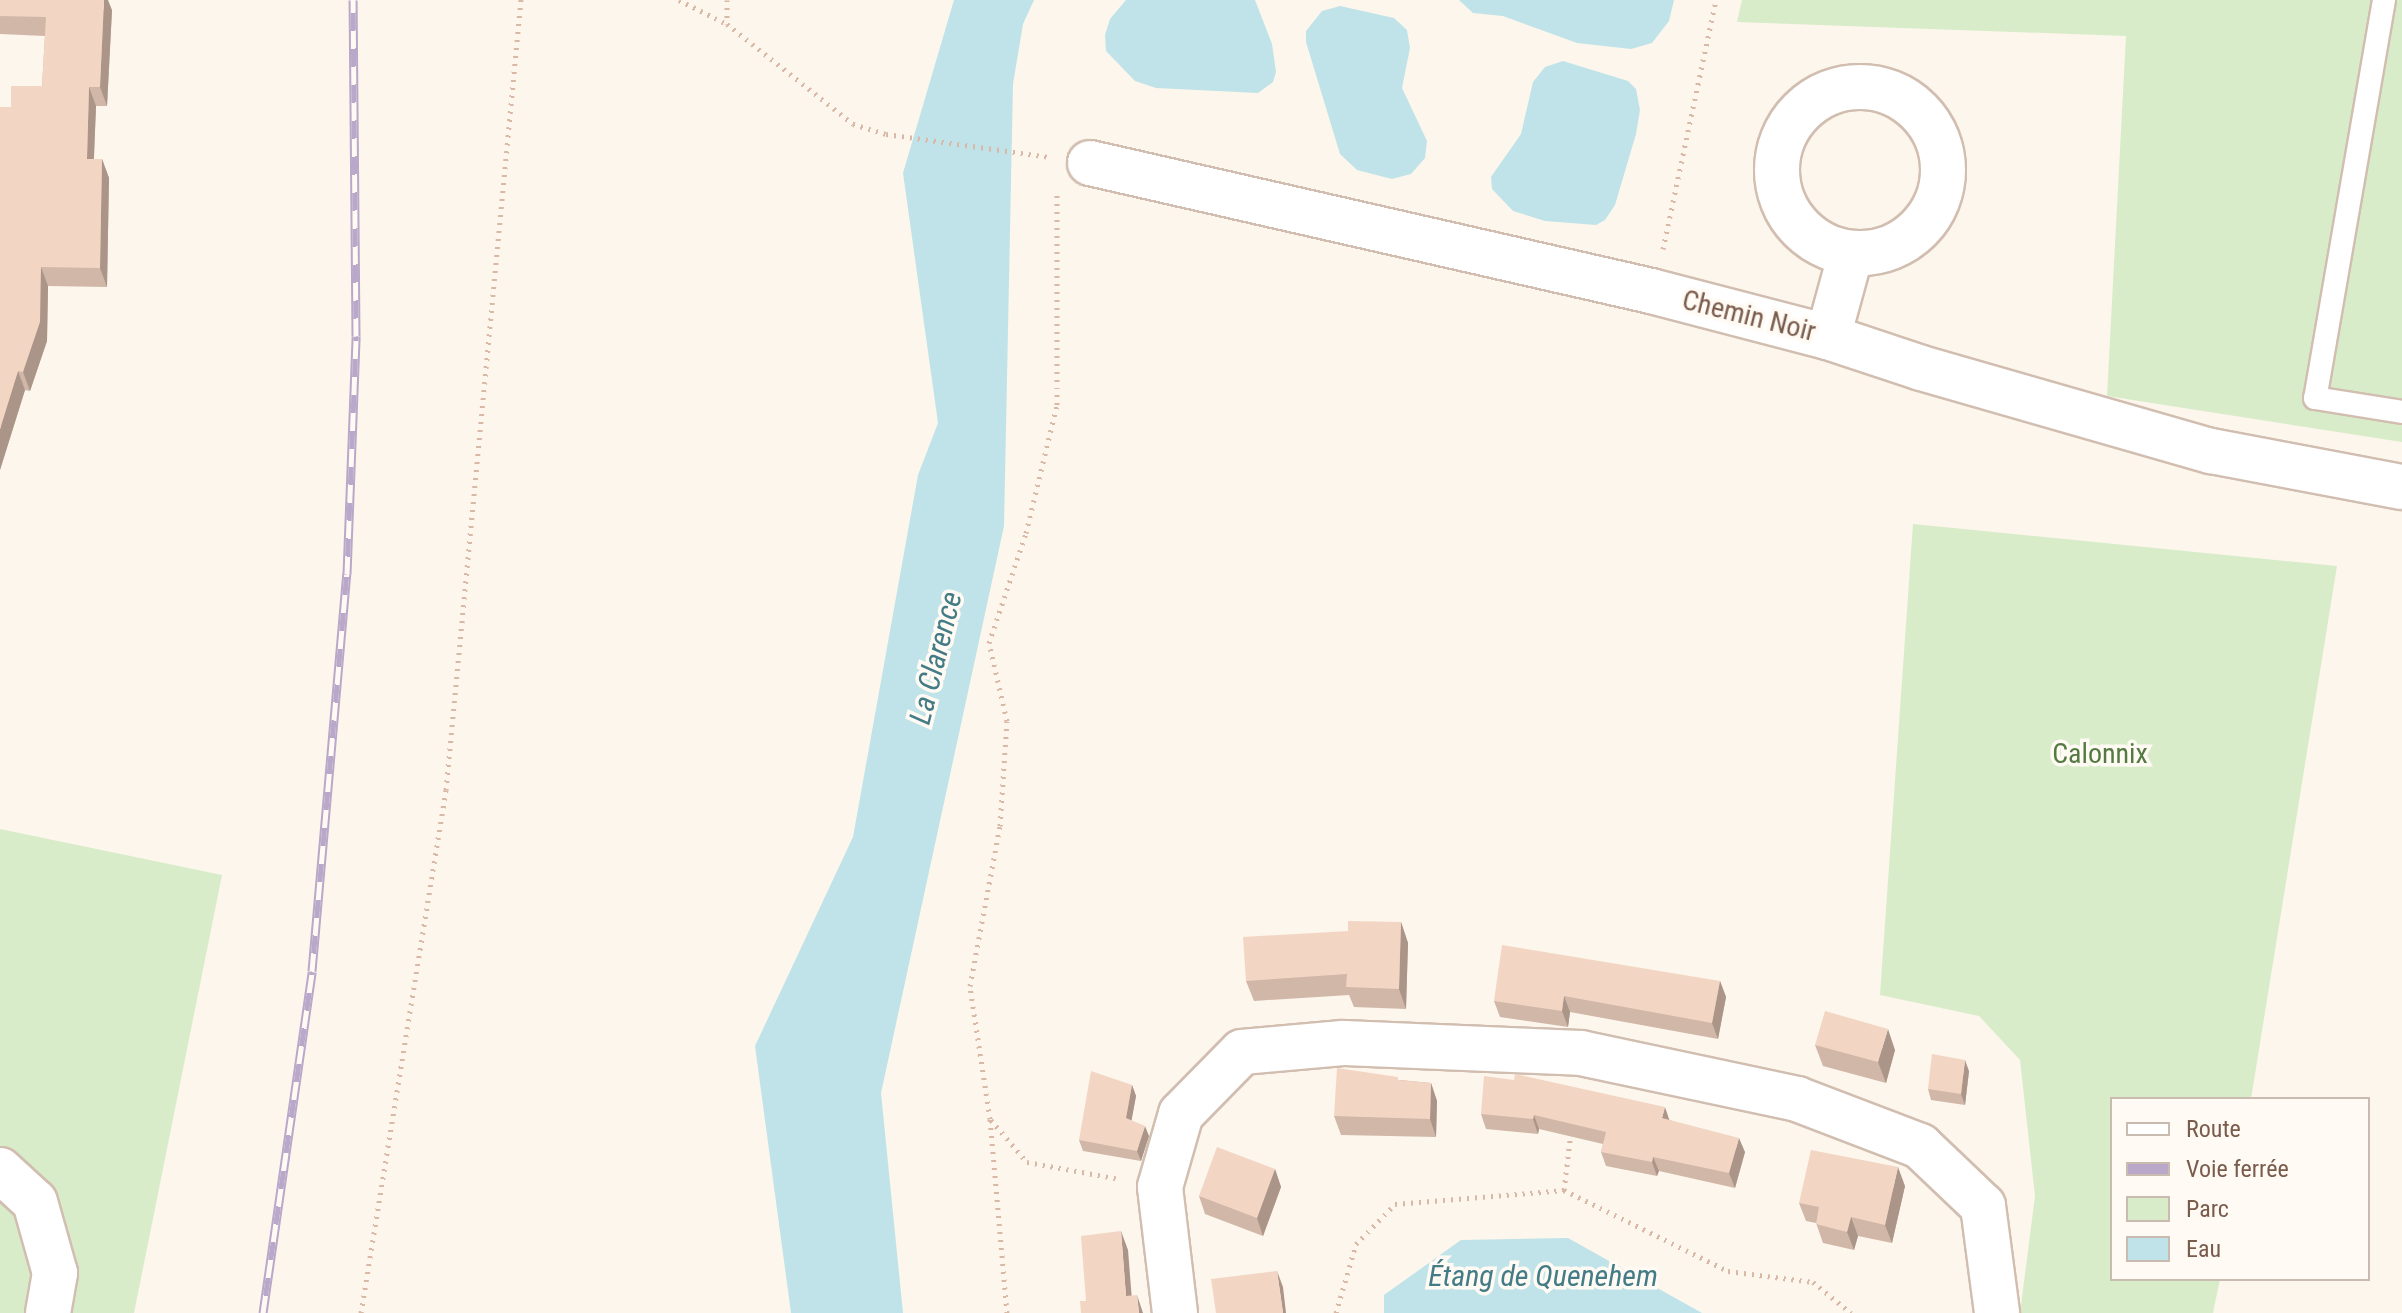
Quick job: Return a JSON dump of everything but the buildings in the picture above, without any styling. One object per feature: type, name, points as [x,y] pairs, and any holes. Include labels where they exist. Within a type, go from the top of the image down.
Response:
[{"type":"street","name":"Chemin Noir","points":[[1074,175],[1651,291],[1828,337],[1921,368],[2211,451],[2402,487]]},
{"type":"street","points":[[1828,337],[1851,253]]},
{"type":"street","points":[[1175,1313],[1160,1187],[1181,1114],[1242,1052],[1343,1043],[1581,1053],[1797,1099],[1920,1146],[1983,1206],[1997,1313]]},
{"type":"street","points":[[0,1170],[35,1202],[55,1273],[48,1313]]},
{"type":"lane","points":[[2384,0],[2315,398],[2402,412]]},
{"type":"path","points":[[361,1313],[446,790],[521,0]]},
{"type":"path","points":[[679,0],[727,24],[853,124],[886,134],[1020,153]]},
{"type":"path","points":[[727,0],[727,24]]},
{"type":"path","points":[[1651,291],[1671,221],[1716,0]]},
{"type":"path","points":[[1007,1313],[990,1119],[970,986],[1000,826],[1007,721],[989,643],[1026,533],[1057,405],[1074,175]]},
{"type":"path","points":[[990,1119],[1027,1162],[1160,1187]]},
{"type":"path","points":[[1564,1190],[1571,1129]]},
{"type":"path","points":[[1336,1313],[1356,1244],[1395,1204],[1564,1190],[1728,1271],[1813,1282],[1851,1313]]},
{"type":"green space","points":[[1742,0],[2402,0],[2402,442],[2107,396],[2126,36],[1737,22]]},
{"type":"green space","name":"Calonnix","points":[[1913,524],[2337,566],[2251,1097],[2110,1097],[2110,1281],[2220,1281],[2213,1313],[2020,1313],[2035,1196],[2020,1060],[1979,1016],[1880,995]]},
{"type":"green space","points":[[0,829],[222,875],[134,1313],[0,1313]]},
{"type":"water","name":"La Clarence","points":[[954,0],[1034,0],[1023,24],[1013,84],[1004,526],[881,1093],[903,1313],[791,1313],[755,1046],[853,837],[918,475],[938,423],[903,173]]},
{"type":"water","points":[[1126,0],[1255,0],[1272,44],[1276,72],[1273,82],[1258,93],[1156,88],[1135,81],[1106,51],[1105,35],[1110,19]]},
{"type":"water","points":[[1459,0],[1674,0],[1669,21],[1652,43],[1631,49],[1577,43],[1503,16],[1473,13]]},
{"type":"water","points":[[1340,6],[1394,18],[1407,30],[1410,48],[1402,88],[1427,141],[1425,158],[1411,174],[1392,179],[1357,170],[1340,154],[1306,42],[1306,31],[1322,11]]},
{"type":"water","points":[[1563,61],[1628,81],[1636,89],[1640,110],[1636,134],[1615,205],[1605,220],[1596,225],[1545,221],[1513,211],[1492,189],[1491,177],[1521,134],[1533,82],[1545,67]]},
{"type":"water","name":"Étang de Quenehem","points":[[1568,1238],[1702,1313],[1384,1313],[1384,1295],[1461,1240]]},
{"type":"railway","points":[[263,1313],[312,971],[347,574],[356,336],[353,0]]}]
